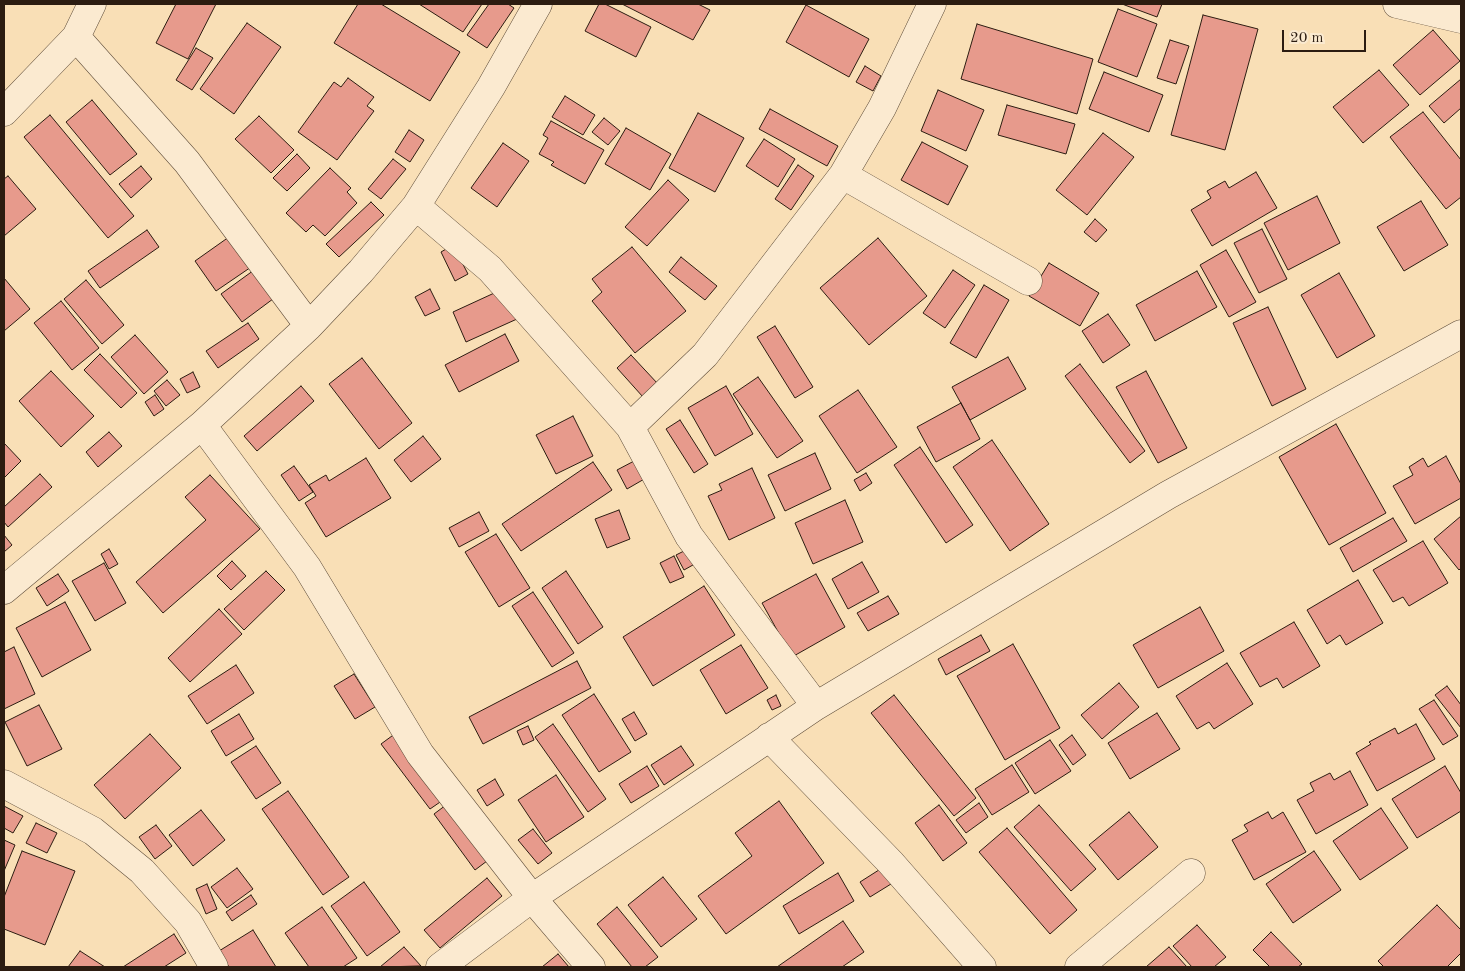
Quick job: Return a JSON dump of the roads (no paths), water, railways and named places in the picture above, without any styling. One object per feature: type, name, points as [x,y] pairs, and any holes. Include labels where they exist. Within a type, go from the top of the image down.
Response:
[{"type":"street","points":[[4,112],[76,37],[92,4]]},
{"type":"street","points":[[4,590],[202,425],[309,326],[361,271],[416,206],[491,86],[538,4]]},
{"type":"street","points":[[630,427],[705,355],[843,175],[882,108],[932,4]]},
{"type":"street","points":[[1396,4],[1461,19]]},
{"type":"street","points":[[76,37],[187,162],[309,326]]},
{"type":"street","points":[[843,175],[1028,281]]},
{"type":"street","points":[[416,206],[490,269],[630,427],[689,536],[816,706]]},
{"type":"street","points":[[440,967],[532,898],[816,706],[1168,495],[1461,334]]},
{"type":"street","points":[[202,425],[307,567],[420,754],[532,898],[591,967]]},
{"type":"street","points":[[769,737],[891,863],[982,967]]},
{"type":"street","points":[[4,784],[93,831],[142,872],[188,922],[214,967]]},
{"type":"street","points":[[1079,967],[1191,873]]}]
